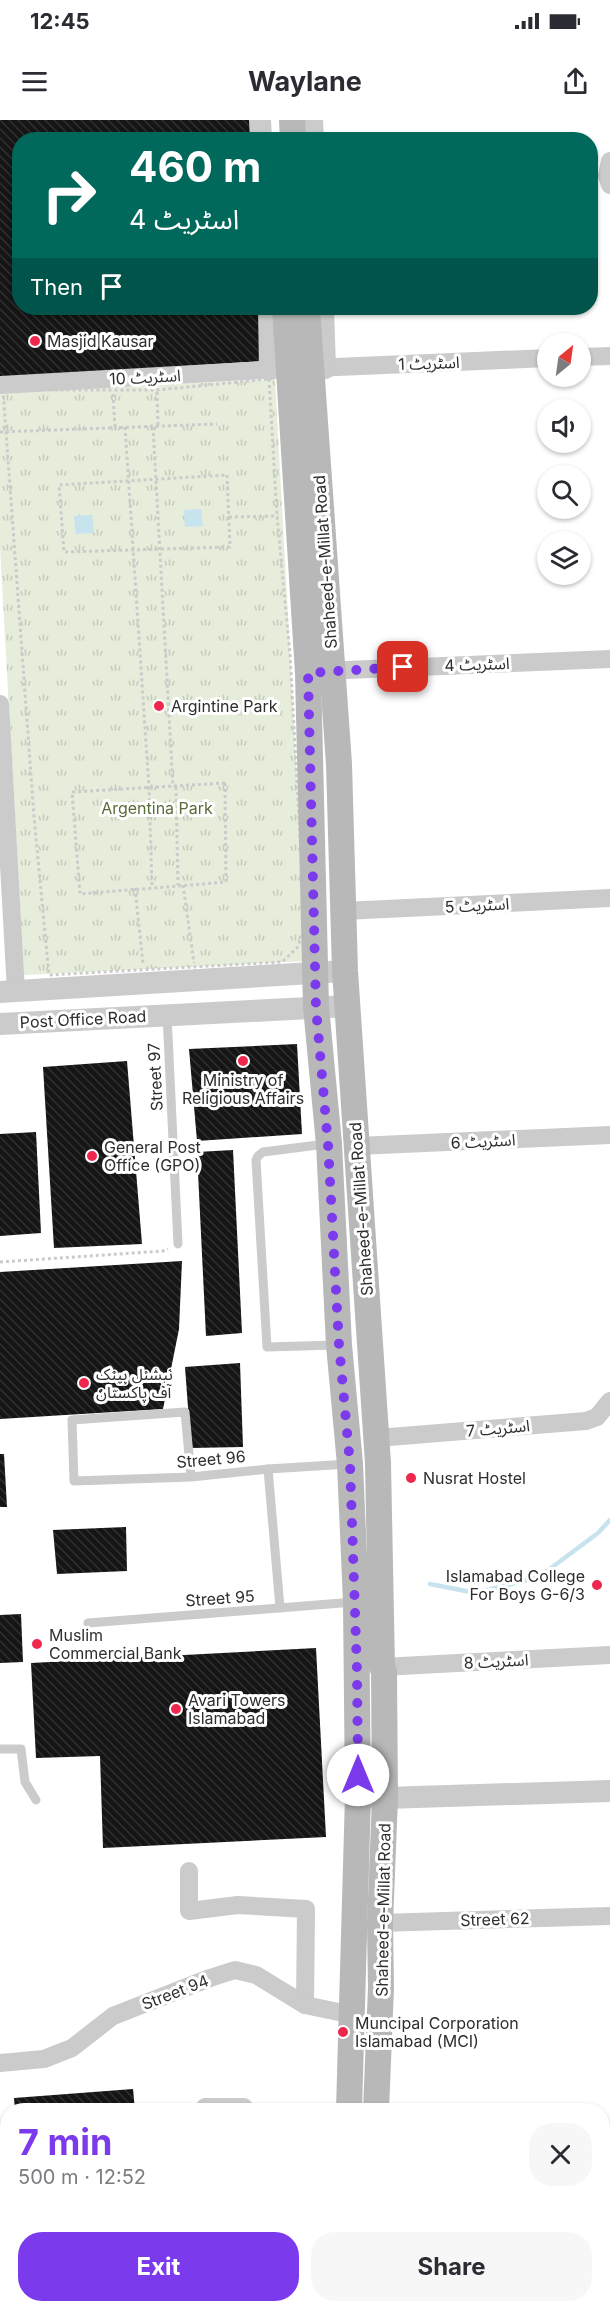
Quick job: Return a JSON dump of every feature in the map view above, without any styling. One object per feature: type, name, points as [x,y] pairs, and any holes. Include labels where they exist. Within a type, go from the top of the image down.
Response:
[{"type":"main road","name":"Shaheed-e-Millat Road","points":[[287,315],[299,368],[321,672],[316,1008],[328,1144],[339,1345],[350,1464],[356,1602],[358,1796],[349,2103]]},
{"type":"main road","name":"Shaheed-e-Millat Road","points":[[306,315],[299,368],[288,516],[339,764],[345,971],[377,1450],[382,1667],[384,1671],[385,1798],[376,2103]]},
{"type":"main road","points":[[350,1464],[377,1450]]},
{"type":"street","points":[[610,161],[607,176],[610,185]]},
{"type":"street","name":"Shaheed-e-Millat Road","points":[[272,315],[299,368]]},
{"type":"street","name":"Shaheed-e-Millat Road","points":[[299,368],[320,315]]},
{"type":"street","points":[[591,357],[610,356]]},
{"type":"street","name":"اسٹریٹ 1","points":[[299,368],[537,358]]},
{"type":"street","name":"اسٹریٹ 10","points":[[0,385],[156,383],[299,368]]},
{"type":"street","name":"اسٹریٹ 4","points":[[321,672],[610,659]]},
{"type":"street","points":[[0,704],[8,991]]},
{"type":"street","name":"اسٹریٹ 5","points":[[344,911],[610,898]]},
{"type":"street","name":"Post Office Road","points":[[8,991],[195,973],[345,971]]},
{"type":"street","name":"Post Office Road","points":[[151,978],[166,1015]]},
{"type":"street","name":"Post Office Road","points":[[0,1023],[348,1006]]},
{"type":"street","name":"اسٹریٹ 6","points":[[357,1146],[610,1135]]},
{"type":"street","name":"اسٹریٹ 7","points":[[377,1450],[586,1421],[597,1417],[610,1401]]},
{"type":"street","name":"اسٹریٹ 8","points":[[382,1667],[610,1655]]},
{"type":"street","points":[[358,1796],[385,1798],[610,1791]]},
{"type":"street","points":[[189,1871],[189,1911],[238,1905],[306,1909],[305,2005]]},
{"type":"street","name":"Street 62","points":[[380,1923],[610,1916]]},
{"type":"street","name":"Street 94","points":[[0,2063],[44,2059],[72,2048],[113,2016],[235,1970],[256,1975],[305,2005],[353,2015]]},
{"type":"lane","name":"Street 97","points":[[166,1015],[178,1244]]},
{"type":"lane","points":[[328,1144],[263,1152],[256,1160],[267,1347],[339,1345]]},
{"type":"lane","name":"Street 96","points":[[191,1477],[185,1412],[72,1420],[74,1481],[191,1477],[350,1464]]},
{"type":"lane","points":[[268,1469],[280,1608]]},
{"type":"lane","name":"Street 95","points":[[88,1623],[356,1602]]},
{"type":"lane","points":[[0,1749],[21,1749],[25,1782],[36,1800]]},
{"type":"path","points":[[269,379],[288,516],[290,654],[305,928],[297,948],[282,962],[151,978],[49,975],[33,806],[3,390],[156,383],[269,379]]},
{"type":"path","points":[[156,383],[159,426]]},
{"type":"path","points":[[113,385],[115,428]]},
{"type":"path","points":[[0,432],[217,424]]},
{"type":"path","points":[[153,426],[175,787],[178,885]]},
{"type":"path","points":[[125,428],[149,788],[152,887]]},
{"type":"path","points":[[226,475],[230,547],[64,552],[59,485],[128,481],[226,475]]},
{"type":"path","points":[[228,517],[288,516]]},
{"type":"path","points":[[225,783],[226,882],[80,894],[72,792],[149,788],[225,783]]},
{"type":"path","points":[[183,885],[195,973]]},
{"type":"path","points":[[135,888],[151,978]]},
{"type":"path","points":[[0,1262],[163,1251],[178,1244]]},
{"type":"green space","name":"Argentina Park","points":[[275,379],[307,961],[24,975],[0,548],[0,393]]},
{"type":"water","points":[[201,509],[203,526],[185,527],[184,510]]},
{"type":"water","points":[[92,515],[94,533],[76,534],[74,516]]},
{"type":"building","points":[[0,120],[252,120],[253,132],[12,132],[12,315],[261,315],[264,361],[0,378]]},
{"type":"building","points":[[297,1044],[302,1134],[197,1141],[189,1049]]},
{"type":"building","name":"General Post Office (GPO)","points":[[127,1061],[142,1244],[54,1248],[43,1067]]},
{"type":"building","points":[[36,1132],[41,1233],[0,1236],[0,1134]]},
{"type":"building","points":[[233,1150],[242,1333],[206,1336],[197,1152]]},
{"type":"building","points":[[182,1261],[179,1329],[163,1409],[0,1419],[0,1272]]},
{"type":"building","points":[[240,1363],[243,1447],[191,1448],[185,1367]]},
{"type":"building","points":[[0,1454],[4,1454],[7,1507],[0,1507]]},
{"type":"building","points":[[126,1527],[127,1571],[57,1574],[53,1530]]},
{"type":"building","points":[[21,1614],[23,1662],[0,1663],[0,1615]]},
{"type":"building","name":"Avari Towers Islamabad","points":[[316,1648],[326,1837],[103,1848],[100,1756],[36,1758],[31,1663]]},
{"type":"building","points":[[133,2089],[134,2103],[14,2103],[14,2098]]},
{"type":"waterway","points":[[430,1584],[476,1593],[539,1577],[598,1533],[610,1520]]},
{"type":"place","name":"Masjid Kausar","points":[[35,341]]},
{"type":"place","name":"Argintine Park","points":[[159,706]]},
{"type":"place","name":"Ministry of Religious Affairs","points":[[243,1061]]},
{"type":"place","name":"General Post Office (GPO)","points":[[92,1156]]},
{"type":"place","name":"نیشنل بینک آف پاکستان","points":[[84,1383]]},
{"type":"place","name":"Nusrat Hostel","points":[[411,1478]]},
{"type":"place","name":"Islamabad College For Boys G-6/3","points":[[597,1585]]},
{"type":"place","name":"Muslim Commercial Bank","points":[[37,1644]]},
{"type":"place","name":"Avari Towers Islamabad","points":[[176,1709]]},
{"type":"place","name":"Muncipal Corporation Islamabad (MCI)","points":[[343,2032]]},
{"type":"route","points":[[358,1775],[356,1602],[350,1464],[339,1345],[328,1144],[316,1008],[316,924],[308,673],[403,667]]}]
